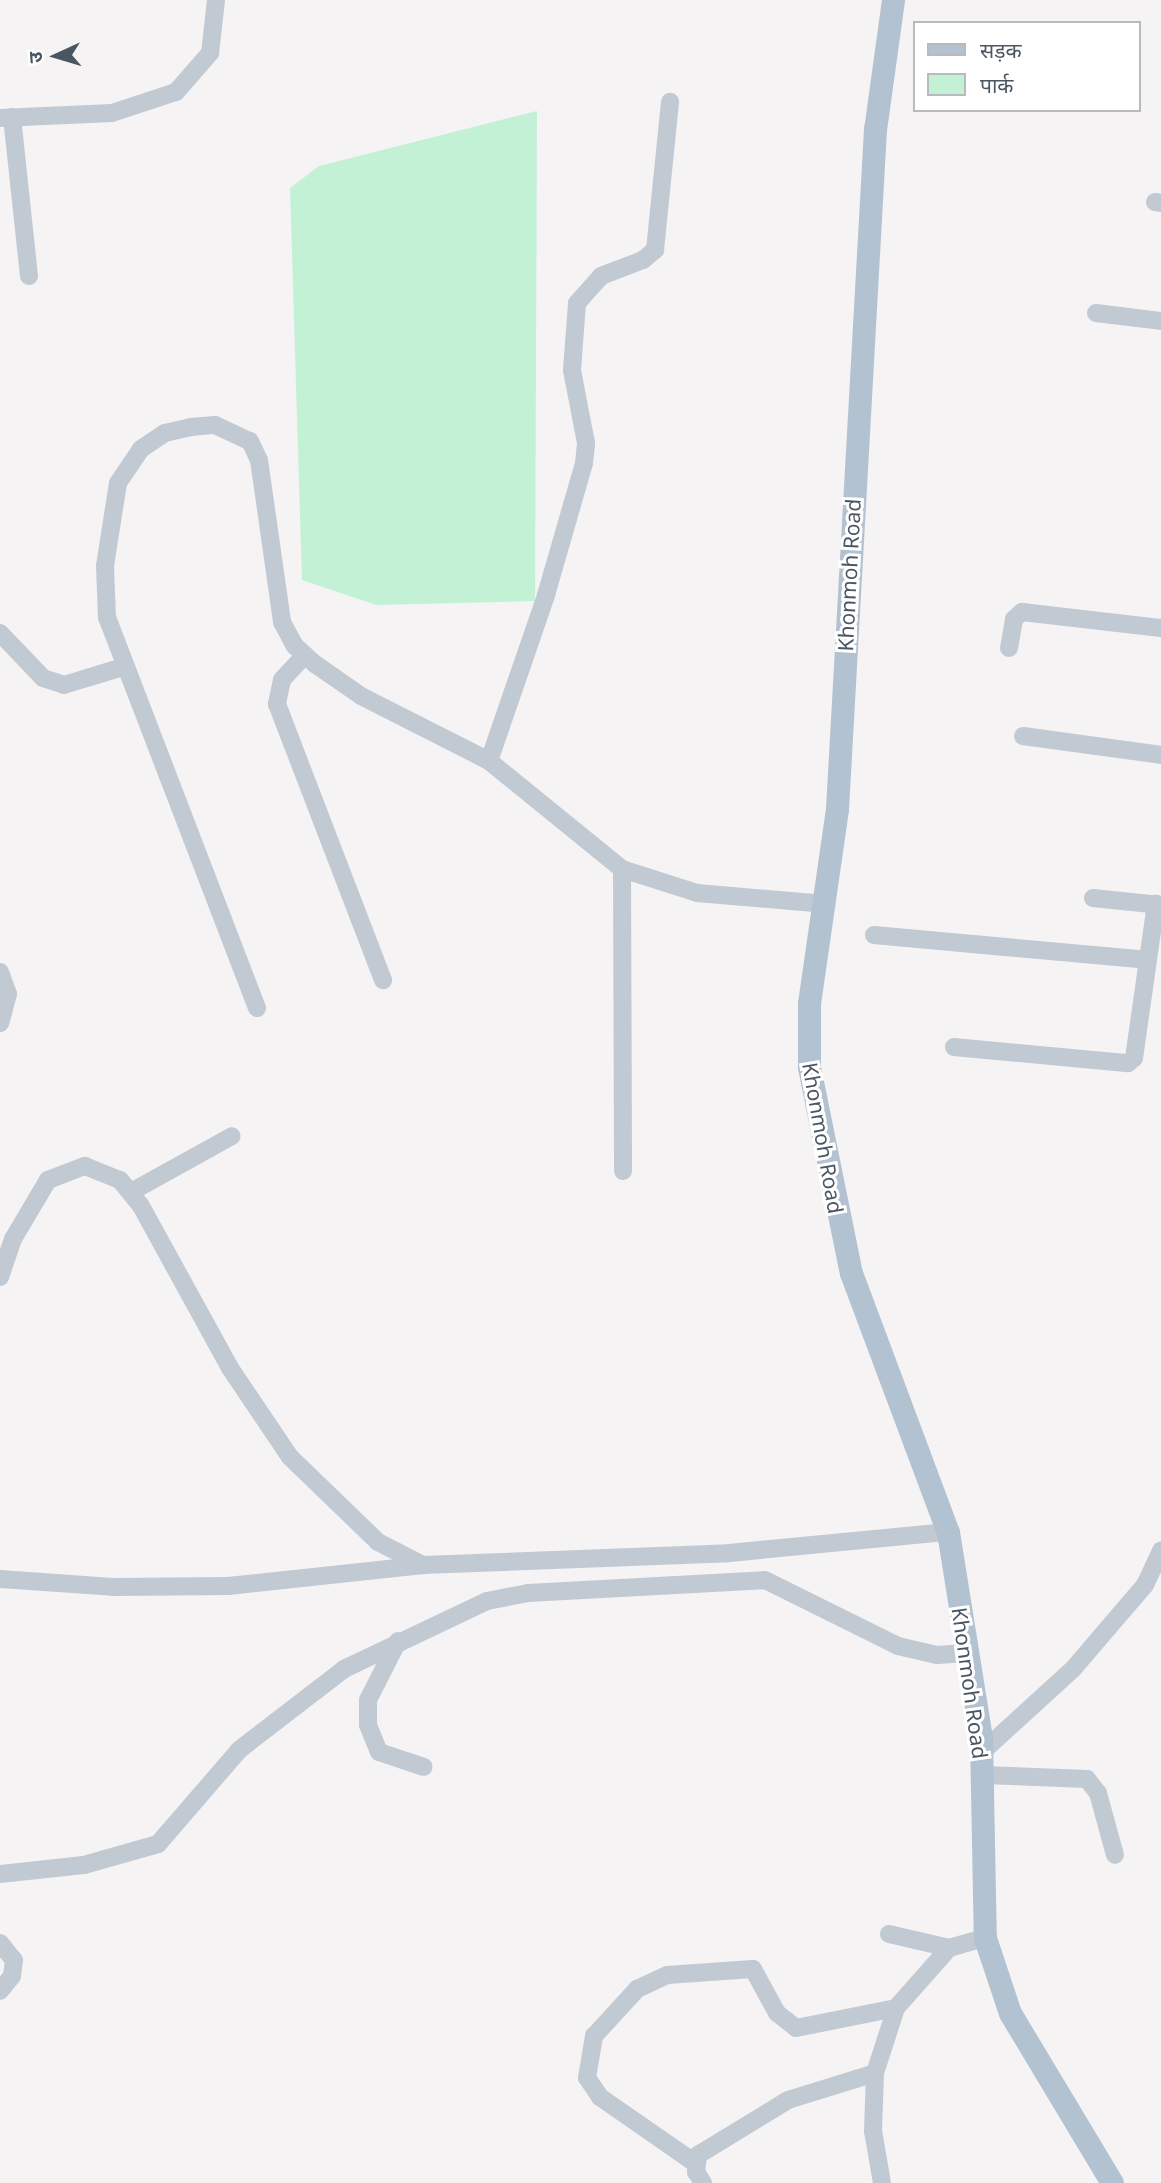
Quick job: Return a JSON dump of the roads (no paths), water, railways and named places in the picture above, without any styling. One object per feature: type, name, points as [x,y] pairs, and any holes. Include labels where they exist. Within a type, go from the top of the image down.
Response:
[{"type":"main road","name":"Khonmoh Road","points":[[893,0],[874,129],[837,809],[809,1004],[809,1067],[834,1211],[851,1273],[948,1532],[983,1763],[980,1906],[985,1938],[1010,2013],[1112,2183]]},
{"type":"street","points":[[29,276],[6,118],[112,113],[176,92],[210,53],[215,0]]},
{"type":"street","points":[[489,761],[546,595],[584,463],[586,443],[572,370],[577,303],[601,276],[643,260],[655,250],[670,102]]},
{"type":"street","points":[[1096,313],[1161,321]]},
{"type":"street","points":[[257,1008],[123,667],[107,618],[105,566],[118,483],[141,449],[165,433],[215,425],[250,441],[259,460],[274,591],[282,622],[305,655],[361,696],[489,761],[622,869],[697,893],[825,904]]},
{"type":"street","points":[[1009,648],[1014,619],[1022,612],[1161,628]]},
{"type":"street","points":[[0,634],[43,678],[64,685],[123,667]]},
{"type":"street","points":[[305,655],[282,680],[277,704],[383,980]]},
{"type":"street","points":[[1023,736],[1161,755]]},
{"type":"street","points":[[622,869],[623,1171]]},
{"type":"street","points":[[954,1047],[1128,1063],[1134,1058],[1147,960],[1158,905],[1093,898]]},
{"type":"street","points":[[874,935],[1147,960]]},
{"type":"street","points":[[0,972],[8,994],[0,1023]]},
{"type":"street","points":[[131,1192],[232,1136]]},
{"type":"street","points":[[0,1277],[13,1239],[48,1180],[85,1166],[120,1180],[131,1192],[230,1368],[290,1458],[378,1542],[423,1565]]},
{"type":"street","points":[[0,1579],[113,1587],[228,1586],[423,1565],[729,1553],[948,1532]]},
{"type":"street","points":[[983,1763],[1073,1669],[1145,1585],[1161,1550]]},
{"type":"street","points":[[0,1874],[84,1864],[158,1844],[239,1750],[344,1669],[487,1601],[528,1593],[765,1580],[898,1646],[937,1655],[966,1653]]},
{"type":"street","points":[[398,1641],[368,1700],[368,1725],[380,1752],[424,1767]]},
{"type":"street","points":[[983,1763],[1087,1779],[1098,1793],[1115,1854]]},
{"type":"street","points":[[888,1934],[949,1948],[985,1938]]},
{"type":"street","points":[[0,1943],[14,1961],[12,1976],[0,1991]]},
{"type":"street","points":[[882,2183],[873,2131],[875,2073],[896,2008],[949,1948]]},
{"type":"street","points":[[704,2183],[695,2163],[600,2096],[587,2078],[594,2036],[636,1989],[667,1975],[754,1969],[777,2013],[796,2028],[896,2008]]},
{"type":"street","points":[[695,2163],[698,2155],[788,2101],[875,2073]]}]
